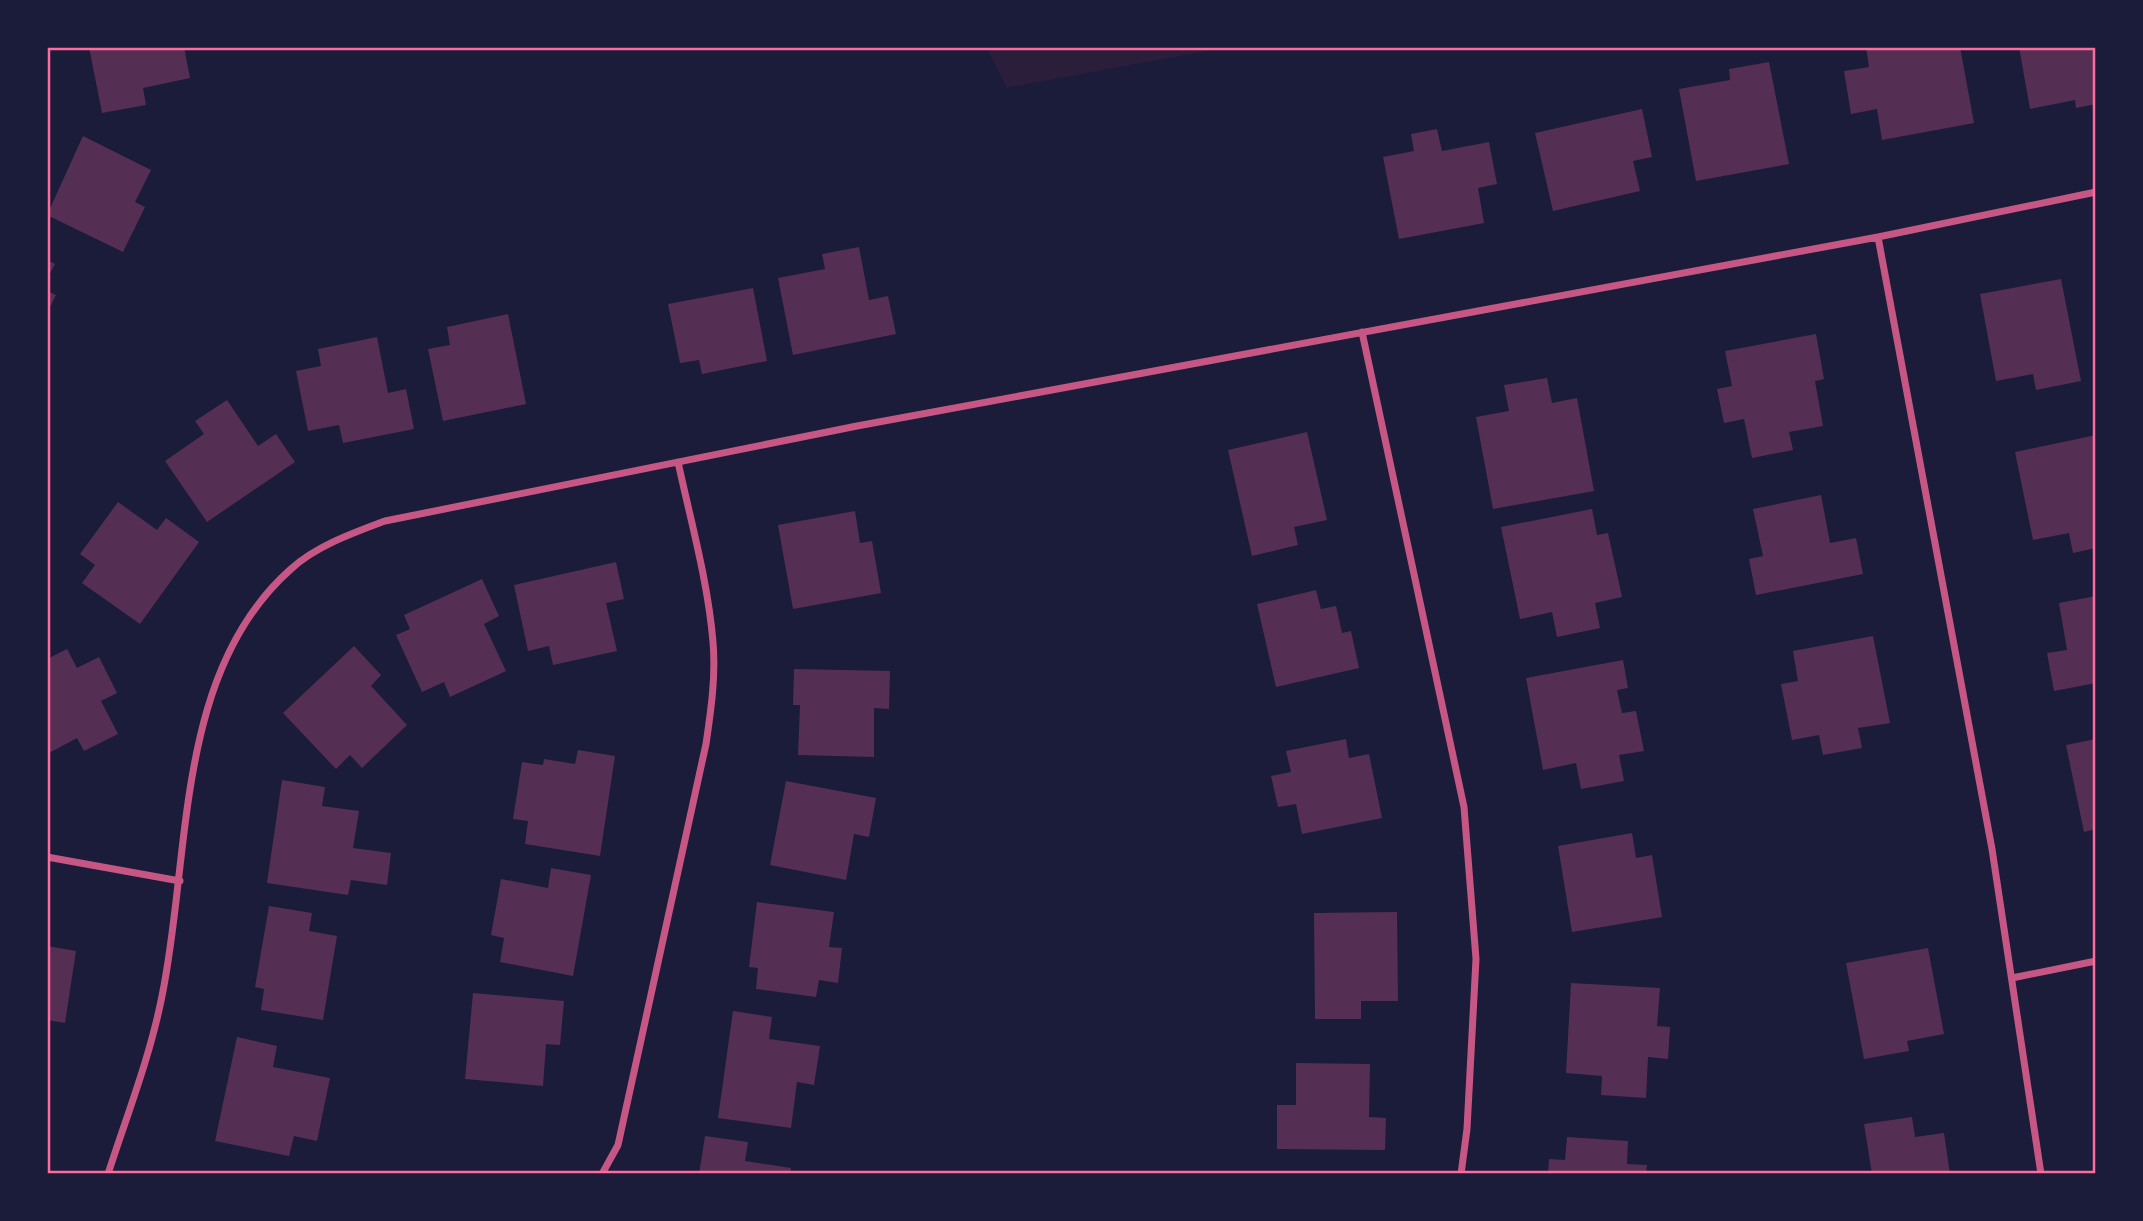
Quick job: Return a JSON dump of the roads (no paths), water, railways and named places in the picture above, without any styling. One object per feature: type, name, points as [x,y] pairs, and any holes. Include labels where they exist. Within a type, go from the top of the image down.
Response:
[{"type":"street","points":[[108,1174],[138,1088],[162,997],[203,715],[220,669],[251,614],[291,568],[338,539],[385,521],[678,463],[1362,332],[1878,237],[2096,192]]},
{"type":"street","points":[[1878,237],[1992,849],[2041,1174]]},
{"type":"street","points":[[1362,332],[1464,807],[1476,959],[1467,1129],[1461,1174]]},
{"type":"street","points":[[602,1174],[618,1145],[706,744],[711,708],[714,653],[709,606],[678,463]]},
{"type":"street","points":[[47,857],[180,881]]},
{"type":"street","points":[[2012,978],[2096,961]]}]
